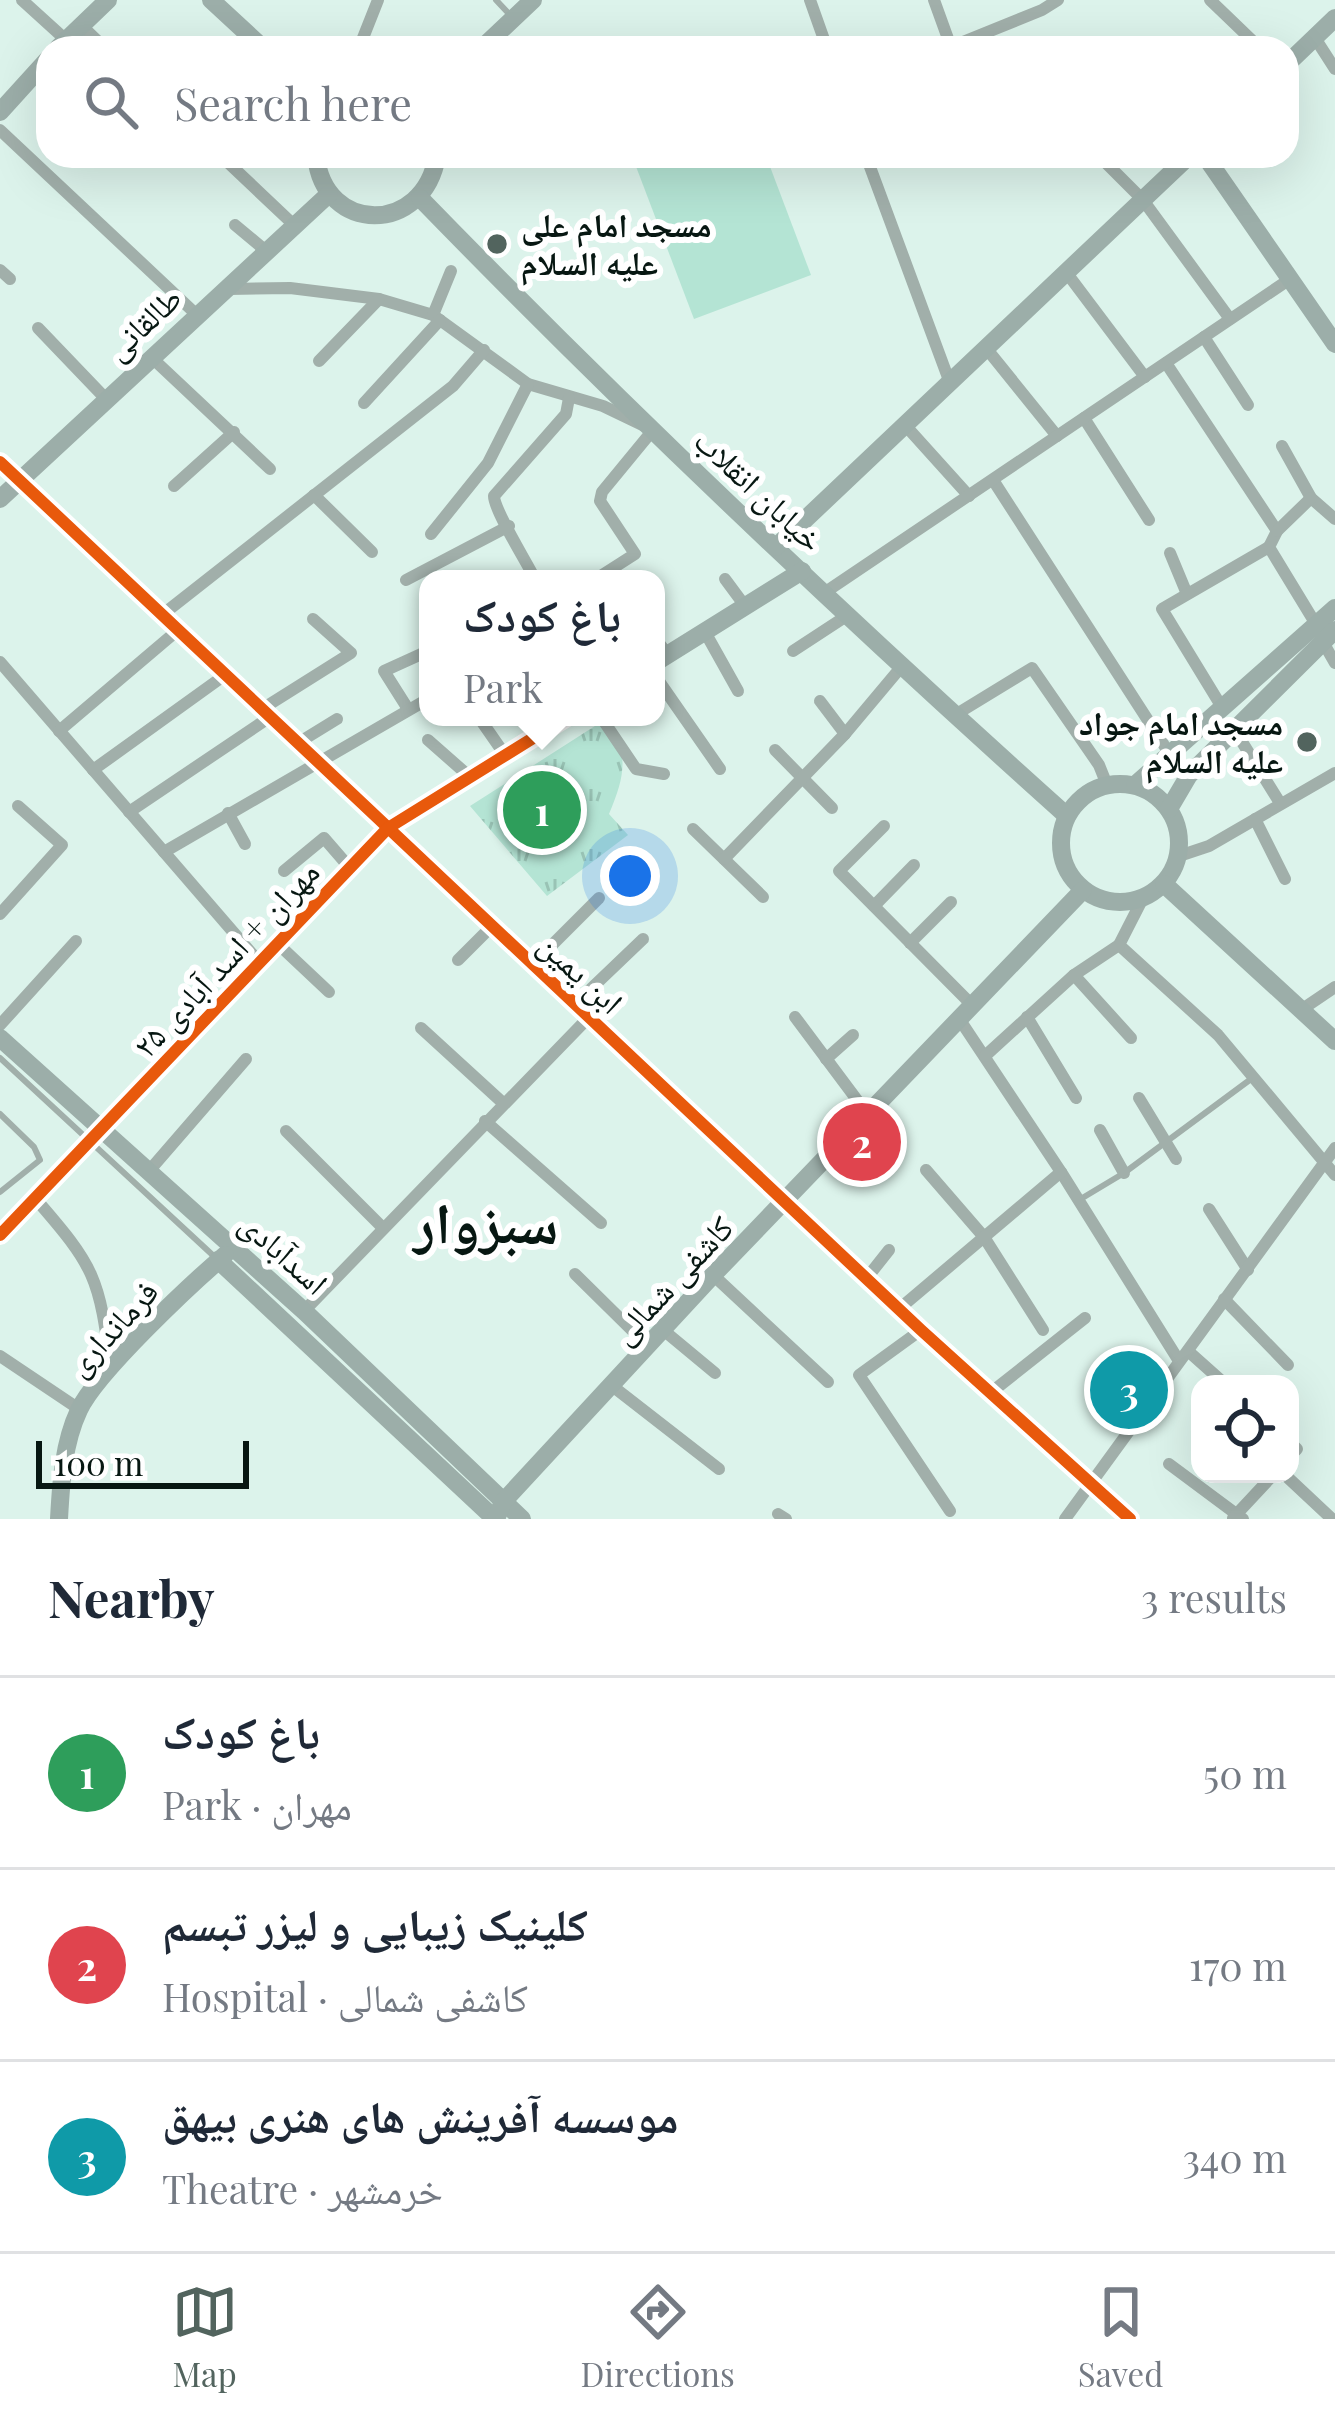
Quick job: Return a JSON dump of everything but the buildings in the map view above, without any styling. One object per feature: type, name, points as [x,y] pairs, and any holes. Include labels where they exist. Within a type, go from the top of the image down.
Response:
[{"type":"main road","points":[[71,36],[108,0]]},
{"type":"main road","points":[[211,0],[250,36]]},
{"type":"main road","points":[[495,36],[533,0]]},
{"type":"main road","points":[[1299,53],[1335,18]]},
{"type":"main road","points":[[0,112],[36,72]]},
{"type":"main road","points":[[317,168],[329,194],[349,210],[374,216],[399,212],[420,198],[434,168]]},
{"type":"main road","points":[[776,547],[1177,168]]},
{"type":"main road","points":[[1213,168],[1332,333]]},
{"type":"main road","name":"طالقانی","points":[[0,499],[329,194]]},
{"type":"main road","name":"خیابان انقلاب","points":[[420,198],[653,430],[1067,816]]},
{"type":"main road","name":"ابن یمین","points":[[0,462],[866,1279],[1130,1519]]},
{"type":"main road","points":[[665,650],[705,632],[802,572]]},
{"type":"main road","points":[[1169,809],[1189,776],[1325,633],[1335,608]]},
{"type":"main road","points":[[1135,785],[1223,709],[1325,633]]},
{"type":"main road","points":[[388,828],[552,726]]},
{"type":"main road","points":[[1107,785],[1135,785],[1154,794],[1169,809],[1177,823],[1179,856],[1164,884],[1143,898],[1112,902],[1083,890],[1072,878],[1061,848],[1067,816],[1091,791],[1107,785]]},
{"type":"main road","points":[[1164,884],[1335,1042]]},
{"type":"main road","name":"کاشفی شمالی","points":[[492,1514],[713,1275],[1083,890]]},
{"type":"main road","name":"اسدآبادی","points":[[0,1038],[97,1134],[149,1171],[225,1254],[492,1514],[522,1519]]},
{"type":"main road","name":"اسدآبادی","points":[[225,1254],[304,1311],[492,1514]]},
{"type":"main road","name":"فرمانداری","points":[[59,1519],[62,1469],[79,1408],[225,1254]]},
{"type":"street","points":[[22,0],[55,36]]},
{"type":"street","points":[[363,36],[378,0]]},
{"type":"street","points":[[809,0],[822,36]]},
{"type":"street","points":[[934,0],[945,36]]},
{"type":"street","points":[[1210,0],[1247,36]]},
{"type":"street","points":[[976,36],[1052,2]]},
{"type":"street","points":[[82,26],[92,36]]},
{"type":"street","points":[[1315,38],[1335,69]]},
{"type":"street","points":[[0,130],[36,164]]},
{"type":"street","points":[[40,168],[196,315]]},
{"type":"street","points":[[234,168],[294,225]]},
{"type":"street","points":[[870,168],[950,382]]},
{"type":"street","points":[[1111,168],[1143,200],[1230,320]]},
{"type":"street","points":[[235,225],[265,250]]},
{"type":"street","points":[[364,403],[436,318],[451,271]]},
{"type":"street","points":[[1066,272],[1145,377]]},
{"type":"street","points":[[824,593],[1290,279]]},
{"type":"street","points":[[222,289],[290,288],[379,299],[436,318],[528,384],[603,406],[653,430],[602,491],[600,501],[635,554],[610,570]]},
{"type":"street","points":[[319,361],[379,299]]},
{"type":"street","points":[[38,328],[106,399]]},
{"type":"street","points":[[1204,337],[1247,405]]},
{"type":"street","points":[[986,348],[1057,436]]},
{"type":"street","points":[[162,615],[453,386],[484,350]]},
{"type":"street","points":[[151,357],[270,469]]},
{"type":"street","points":[[1166,363],[1277,531]]},
{"type":"street","points":[[431,534],[488,463],[528,384]]},
{"type":"street","points":[[531,570],[509,526],[494,508],[494,496],[566,414],[569,398]]},
{"type":"street","points":[[1084,418],[1149,520]]},
{"type":"street","points":[[904,425],[969,496]]},
{"type":"street","points":[[174,486],[234,432]]},
{"type":"street","points":[[1282,446],[1311,498],[1335,519]]},
{"type":"street","points":[[993,480],[1172,756]]},
{"type":"street","points":[[314,494],[372,552]]},
{"type":"street","points":[[1223,709],[1162,609],[1269,547],[1277,531],[1311,498]]},
{"type":"street","points":[[425,570],[509,526]]},
{"type":"street","points":[[1269,547],[1325,633],[1335,663]]},
{"type":"street","points":[[1170,553],[1187,594]]},
{"type":"street","points":[[406,580],[419,573]]},
{"type":"street","points":[[725,579],[746,606]]},
{"type":"street","points":[[793,651],[848,615]]},
{"type":"street","points":[[129,812],[351,653],[313,619]]},
{"type":"street","points":[[59,731],[178,630]]},
{"type":"street","points":[[705,632],[738,691]]},
{"type":"street","points":[[408,710],[384,671],[419,655]]},
{"type":"street","points":[[0,662],[260,963]]},
{"type":"street","points":[[724,859],[845,734],[902,666]]},
{"type":"street","points":[[955,716],[1032,668],[1099,765],[1107,785]]},
{"type":"street","points":[[93,770],[225,675]]},
{"type":"street","points":[[665,690],[720,770]]},
{"type":"street","points":[[820,701],[845,734]]},
{"type":"street","points":[[164,852],[419,704]]},
{"type":"street","points":[[298,743],[337,718]]},
{"type":"street","points":[[485,726],[505,755]]},
{"type":"street","points":[[608,726],[636,769],[664,774]]},
{"type":"street","points":[[1234,729],[1280,803]]},
{"type":"street","points":[[428,740],[470,777]]},
{"type":"street","points":[[775,750],[832,808]]},
{"type":"street","points":[[1179,856],[1209,846],[1335,772]]},
{"type":"street","points":[[0,914],[62,845],[18,806]]},
{"type":"street","points":[[228,813],[244,844]]},
{"type":"street","points":[[1255,819],[1285,879]]},
{"type":"street","points":[[884,826],[838,871],[910,943],[966,1013],[985,1056],[1184,1356],[1212,1375]]},
{"type":"street","name":"مهران + اسد آبادی ۲۵","points":[[0,1235],[388,828]]},
{"type":"street","points":[[693,829],[763,897]]},
{"type":"street","points":[[284,871],[324,838],[350,868]]},
{"type":"street","points":[[874,906],[914,865]]},
{"type":"street","points":[[533,964],[599,898]]},
{"type":"street","points":[[985,1056],[1074,975],[1119,945],[1143,898]]},
{"type":"street","points":[[910,943],[951,902]]},
{"type":"street","points":[[458,960],[492,926]]},
{"type":"street","points":[[304,1311],[503,1103],[643,939]]},
{"type":"street","points":[[0,1025],[76,941]]},
{"type":"street","points":[[278,944],[329,992]]},
{"type":"street","points":[[1119,945],[1218,1035],[1335,1175]]},
{"type":"street","points":[[1074,975],[1131,1038]]},
{"type":"street","points":[[1301,1010],[1335,988]]},
{"type":"street","points":[[795,1017],[869,1116]]},
{"type":"street","points":[[1027,1017],[1076,1099]]},
{"type":"street","points":[[421,1028],[503,1103]]},
{"type":"street","points":[[826,1059],[853,1035]]},
{"type":"street","points":[[149,1171],[246,1059]]},
{"type":"street","points":[[1139,1098],[1176,1159]]},
{"type":"street","points":[[485,1121],[601,1223]]},
{"type":"street","points":[[1100,1130],[1124,1173]]},
{"type":"street","points":[[286,1131],[383,1228]]},
{"type":"street","points":[[1065,1519],[1335,1148]]},
{"type":"street","points":[[926,1170],[984,1237],[1043,1330]]},
{"type":"street","points":[[899,1309],[1061,1172]]},
{"type":"street","points":[[34,1197],[92,1268],[101,1295],[111,1370]]},
{"type":"street","points":[[1209,1209],[1248,1270]]},
{"type":"street","points":[[866,1279],[889,1250]]},
{"type":"street","points":[[574,1274],[647,1345]]},
{"type":"street","points":[[713,1275],[828,1382]]},
{"type":"street","points":[[1224,1299],[1288,1365]]},
{"type":"street","points":[[989,1394],[1085,1318]]},
{"type":"street","points":[[662,1329],[715,1372]]},
{"type":"street","points":[[921,1330],[859,1375],[950,1511]]},
{"type":"street","points":[[0,1356],[79,1408]]},
{"type":"street","points":[[611,1384],[719,1469]]},
{"type":"street","points":[[1169,1464],[1237,1517],[1266,1483]]},
{"type":"street","points":[[1294,1483],[1332,1519]]},
{"type":"lane","points":[[496,0],[514,19]]},
{"type":"lane","points":[[0,1058],[97,1134],[225,1254]]},
{"type":"lane","points":[[1079,1200],[1124,1173],[1251,1078]]},
{"type":"lane","points":[[0,1114],[34,1147],[40,1160],[0,1192]]},
{"type":"green space","points":[[637,168],[771,168],[811,275],[694,319]]},
{"type":"green space","points":[[595,726],[613,726],[622,766],[609,814],[628,835],[547,896],[470,806]]},
{"type":"cycle path","points":[[0,462],[921,1330],[1130,1519]]},
{"type":"cycle path","points":[[0,1235],[388,828],[552,726]]},
{"type":"place","name":"مسجد امام علی علیه السلام","points":[[497,244]]},
{"type":"place","name":"مسجد امام جواد علیه السلام","points":[[1307,742]]},
{"type":"place","name":"باغ کودک","points":[[542,810]]},
{"type":"place","name":"کلینیک زیبایی و لیزر تبسم","points":[[862,1142]]},
{"type":"place","name":"موسسه آفرینش های هنری بیهق","points":[[1129,1390]]},
{"type":"district","name":"سبزوار","points":[[486,1224]]}]
